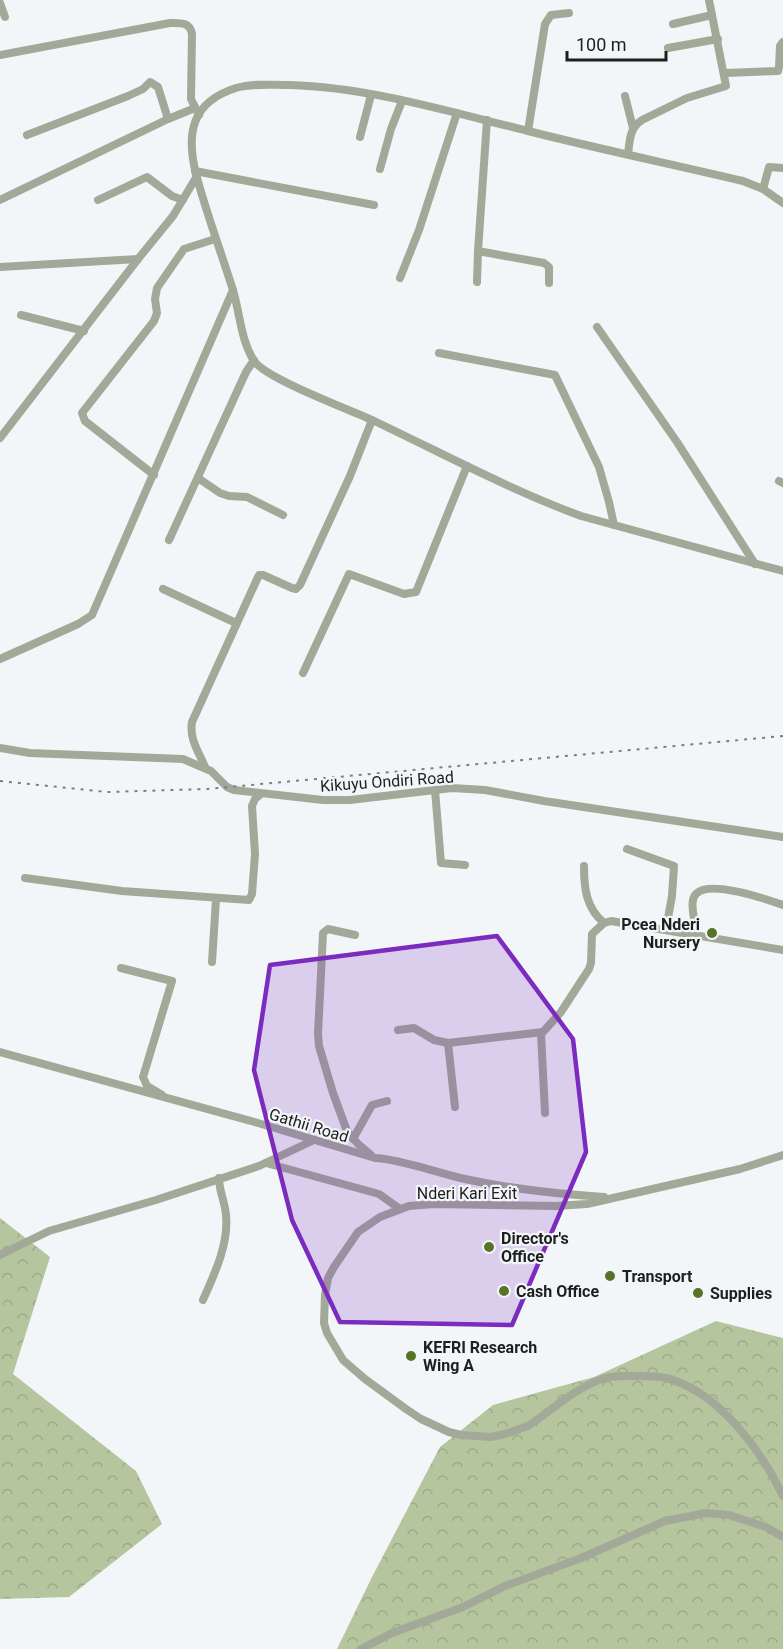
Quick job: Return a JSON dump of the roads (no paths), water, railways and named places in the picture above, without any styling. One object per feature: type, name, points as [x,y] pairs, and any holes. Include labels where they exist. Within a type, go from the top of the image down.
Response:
[{"type":"street","points":[[628,154],[630,134],[642,120],[687,98],[726,87],[709,0]]},
{"type":"street","points":[[0,3],[4,17]]},
{"type":"street","points":[[528,131],[544,24],[551,15],[569,13]]},
{"type":"street","points":[[673,24],[712,15]]},
{"type":"street","points":[[0,55],[170,23],[184,23],[192,34],[190,91],[197,112],[190,143],[196,173],[233,290],[244,339],[260,367],[275,377],[549,504],[614,525],[783,571]]},
{"type":"street","points":[[668,48],[718,39]]},
{"type":"street","points":[[724,73],[778,71],[780,46],[783,42]]},
{"type":"street","points":[[27,135],[128,96],[150,82],[158,87],[168,119]]},
{"type":"street","points":[[0,200],[168,119],[197,112],[221,95],[245,86],[303,85],[371,95],[457,113],[742,181],[763,189],[783,203]]},
{"type":"street","points":[[360,137],[371,95]]},
{"type":"street","points":[[625,96],[633,128]]},
{"type":"street","points":[[380,169],[391,129],[402,101]]},
{"type":"street","points":[[400,278],[419,230],[457,113]]},
{"type":"street","points":[[477,282],[487,120]]},
{"type":"street","points":[[763,189],[769,167],[783,168]]},
{"type":"street","points":[[0,438],[173,216],[196,173]]},
{"type":"street","points":[[196,173],[374,205]]},
{"type":"street","points":[[98,200],[147,177],[175,198],[183,200]]},
{"type":"street","points":[[154,475],[85,421],[82,413],[154,321],[157,313],[155,299],[157,288],[184,249],[215,239]]},
{"type":"street","points":[[478,251],[544,263],[549,267],[549,282]]},
{"type":"street","points":[[0,267],[138,259]]},
{"type":"street","points":[[0,659],[78,624],[92,615],[233,290]]},
{"type":"street","points":[[21,315],[84,332]]},
{"type":"street","points":[[597,327],[677,442],[755,564]]},
{"type":"street","points":[[439,353],[555,375],[598,467],[614,525]]},
{"type":"street","points":[[169,540],[246,372],[254,360]]},
{"type":"street","points":[[205,767],[190,732],[201,702],[259,575],[296,589],[300,585],[372,420]]},
{"type":"street","points":[[303,673],[349,574],[404,594],[416,591],[467,466]]},
{"type":"street","points":[[198,478],[220,493],[247,497],[283,515]]},
{"type":"street","points":[[163,589],[236,623]]},
{"type":"street","name":"Kikuyu Ondiri Road","points":[[0,748],[30,753],[183,759],[205,767],[227,787],[234,790],[313,800],[350,800],[459,788],[495,790],[544,801],[783,837]]},
{"type":"street","points":[[435,790],[441,863],[465,865]]},
{"type":"street","points":[[25,878],[122,891],[246,901],[251,898],[255,854],[252,806],[261,794]]},
{"type":"street","points":[[627,849],[674,866],[666,929]]},
{"type":"street","points":[[584,866],[584,883],[588,902],[596,916],[604,923]]},
{"type":"street","points":[[694,920],[693,898],[698,891],[707,889],[733,890],[783,905]]},
{"type":"street","points":[[212,962],[216,899]]},
{"type":"street","points":[[398,1030],[414,1028],[434,1040],[448,1043],[541,1033],[561,1012],[589,969],[592,934],[604,923],[611,921],[783,950]]},
{"type":"street","points":[[355,935],[328,929],[323,933],[318,1018],[319,1046],[341,1118],[353,1139],[375,1158]]},
{"type":"street","points":[[121,968],[172,981],[143,1077],[147,1086],[168,1099]]},
{"type":"street","points":[[541,1033],[545,1113]]},
{"type":"street","points":[[448,1043],[455,1107]]},
{"type":"street","name":"Gathii Road","points":[[0,1052],[375,1158],[502,1186],[615,1198]]},
{"type":"street","points":[[353,1139],[372,1105],[387,1101]]},
{"type":"street","points":[[0,1255],[33,1237],[56,1228],[156,1200],[266,1163],[314,1140]]},
{"type":"street","name":"Nderi Kari Exit","points":[[783,1155],[740,1168],[615,1198],[571,1205],[434,1204],[400,1209],[380,1217],[358,1232],[341,1254],[328,1278],[324,1311],[327,1334],[343,1360],[365,1379],[421,1419],[437,1427],[461,1435],[491,1437],[505,1434],[528,1426],[601,1379],[619,1376],[665,1378],[697,1393],[743,1431],[769,1469],[783,1496]]},
{"type":"street","points":[[266,1163],[379,1194],[400,1209]]},
{"type":"street","points":[[203,1300],[216,1269],[226,1228],[226,1211],[219,1178]]},
{"type":"street","points":[[361,1649],[392,1633],[463,1607],[505,1586],[581,1558],[666,1521],[706,1513],[729,1515],[766,1527],[783,1537]]},
{"type":"railway","points":[[0,781],[107,792],[207,789],[783,736]]},
{"type":"place","name":"Pcea Nderi Nursery","points":[[712,933]]},
{"type":"place","name":"Director's Office","points":[[489,1247]]},
{"type":"place","name":"Transport","points":[[610,1276]]},
{"type":"place","name":"Cash Office","points":[[504,1291]]},
{"type":"place","name":"Supplies","points":[[698,1293]]},
{"type":"place","name":"KEFRI Research Wing A","points":[[411,1356]]}]
